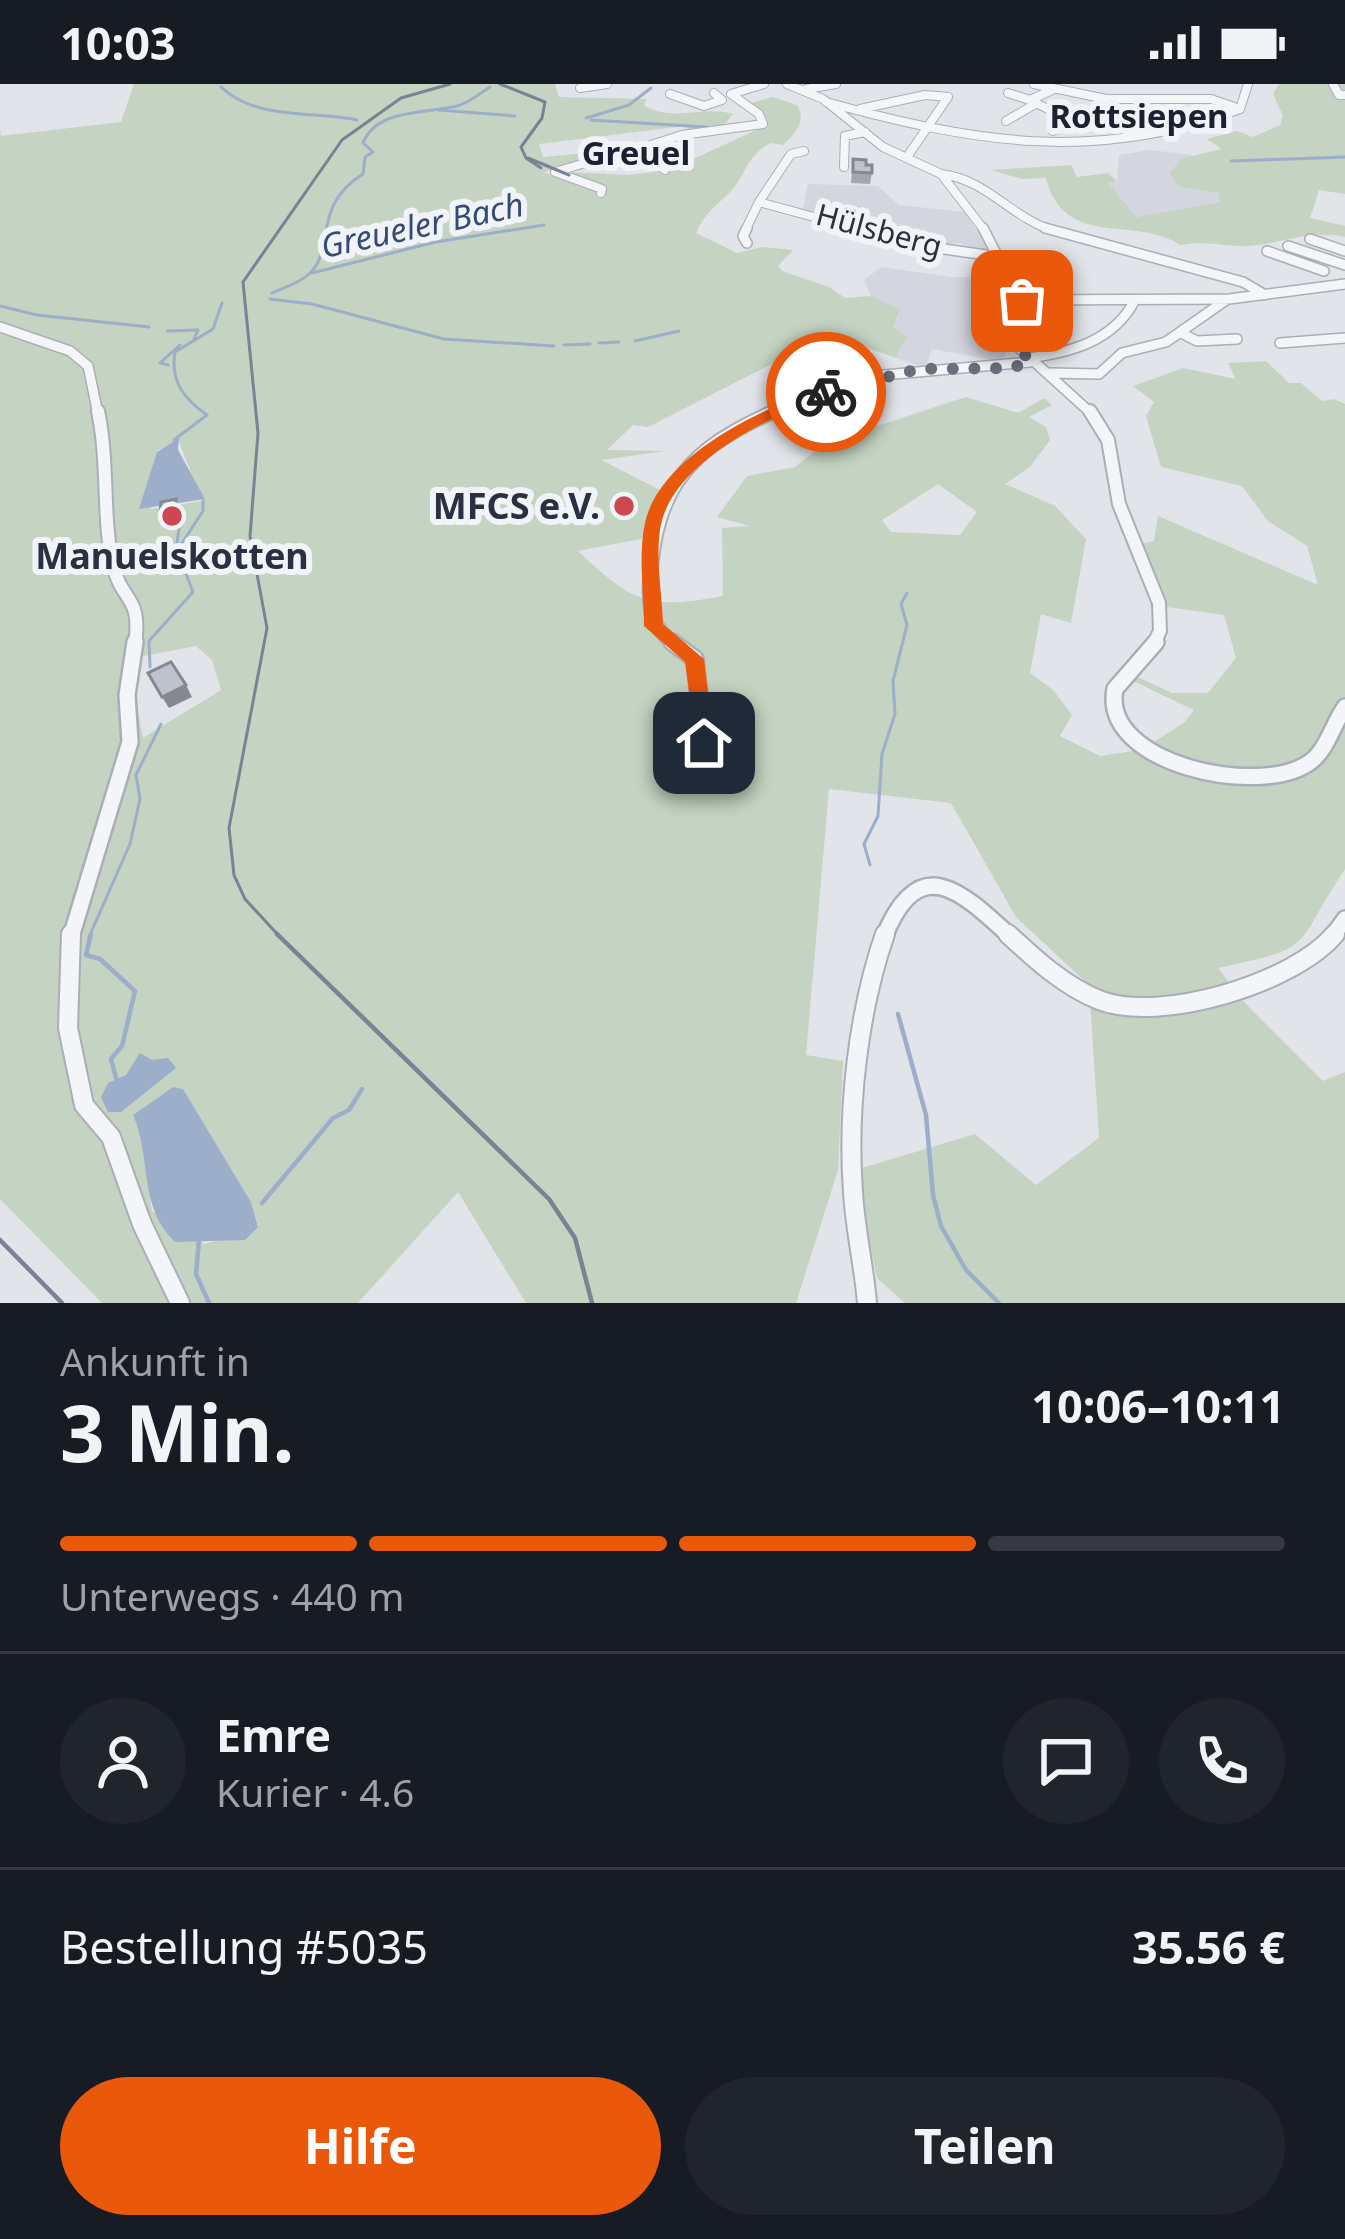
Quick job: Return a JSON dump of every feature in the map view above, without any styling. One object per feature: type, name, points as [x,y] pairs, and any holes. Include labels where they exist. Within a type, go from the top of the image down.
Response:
[{"type":"street","points":[[580,88],[607,84]]},
{"type":"street","points":[[714,93],[730,94],[764,84]]},
{"type":"street","points":[[788,84],[826,102],[907,157],[941,174],[977,182],[1017,214],[1054,231],[1243,282],[1265,295]]},
{"type":"street","points":[[802,90],[836,84]]},
{"type":"street","points":[[1034,84],[1106,99],[1200,98],[1240,109]]},
{"type":"street","points":[[1240,109],[1248,84]]},
{"type":"street","points":[[1333,84],[1345,95]]},
{"type":"street","points":[[670,94],[704,106],[722,100],[700,86]]},
{"type":"street","points":[[1006,121],[1052,90]]},
{"type":"street","points":[[1007,93],[1034,101],[1086,128]]},
{"type":"street","points":[[602,193],[602,188],[555,172],[582,164],[588,153],[637,150],[685,134],[764,123],[730,94]]},
{"type":"street","points":[[856,110],[926,95],[948,97],[907,157]]},
{"type":"street","points":[[826,102],[928,132],[1044,147],[1156,137],[1240,109]]},
{"type":"street","points":[[1053,131],[1071,121]]},
{"type":"street","points":[[844,167],[844,136],[865,132]]},
{"type":"street","points":[[1148,149],[1156,137]]},
{"type":"street","points":[[637,150],[665,170]]},
{"type":"street","name":"Hülsberg","points":[[747,243],[743,236],[759,202],[791,154],[804,151]]},
{"type":"street","points":[[941,174],[1000,257],[1020,300]]},
{"type":"street","name":"Hülsberg","points":[[759,202],[806,211],[902,243],[1000,257]]},
{"type":"street","points":[[1310,238],[1345,251]]},
{"type":"street","points":[[1288,246],[1345,265]]},
{"type":"street","points":[[1267,251],[1324,271]]},
{"type":"street","points":[[1321,287],[1309,276],[1345,265]]},
{"type":"street","points":[[1345,284],[1229,298],[1020,300],[1005,316],[1029,360],[1080,401],[1107,438],[1120,506],[1160,608],[1158,640],[1124,673],[1114,692],[1114,713],[1129,735],[1173,762],[1215,775],[1262,779],[1310,763],[1345,706]]},
{"type":"street","points":[[1045,373],[1100,374],[1122,353],[1166,342],[1229,298]]},
{"type":"street","points":[[704,743],[698,669],[685,650],[653,626],[651,616],[653,522],[682,470],[735,432],[808,396],[919,369],[1011,368],[1072,353],[1125,319],[1135,300]]},
{"type":"street","points":[[0,327],[70,351],[88,366],[107,454],[113,567],[139,616],[127,695],[130,742],[71,928],[68,1028],[84,1105],[111,1137],[142,1224],[180,1303]]},
{"type":"street","points":[[1180,334],[1201,341],[1237,339]]},
{"type":"street","points":[[1280,343],[1345,338]]},
{"type":"street","points":[[867,1303],[852,1175],[861,1042],[887,916],[908,892],[936,884],[969,901],[1030,952],[1101,1001],[1131,1008],[1234,988],[1293,968],[1329,944],[1345,919]]},
{"type":"shaded area","points":[[1150,150],[1193,155],[1170,173],[1181,187],[1219,193],[1221,202],[1135,217],[1107,182],[1117,181],[1119,155]]},
{"type":"shaded area","points":[[808,184],[878,186],[899,205],[965,212],[991,253],[970,251],[961,243],[928,245],[888,238],[803,210]]},
{"type":"shaded area","points":[[881,267],[951,277],[1005,278],[1009,300],[999,318],[1006,356],[998,361],[932,349],[927,364],[920,366],[896,358],[900,351],[892,328],[899,317],[892,307],[871,296],[864,280]]},
{"type":"green space","points":[[134,84],[555,84],[559,97],[647,99],[644,105],[665,113],[733,114],[721,129],[691,131],[684,126],[539,144],[543,157],[586,153],[583,160],[544,172],[564,180],[567,172],[628,175],[669,170],[767,125],[751,103],[773,97],[797,105],[801,117],[795,132],[783,145],[770,143],[755,155],[696,233],[737,253],[762,247],[793,250],[778,266],[782,271],[829,287],[845,298],[871,296],[900,310],[893,328],[906,337],[896,358],[860,345],[772,364],[648,427],[633,425],[607,450],[666,451],[601,460],[666,493],[644,527],[651,537],[578,551],[613,582],[643,598],[676,602],[723,596],[722,528],[749,526],[717,517],[747,476],[795,467],[825,443],[966,397],[1018,413],[1044,398],[1052,405],[1029,417],[1046,427],[1050,440],[1030,467],[1005,484],[1055,506],[1086,539],[1071,623],[1041,614],[1030,673],[1053,690],[1072,715],[1060,736],[1100,756],[1153,748],[1152,743],[1185,722],[1194,710],[1129,679],[1133,675],[1172,693],[1208,693],[1236,658],[1224,615],[1167,607],[1141,544],[1154,541],[1158,516],[1318,585],[1307,546],[1268,521],[1242,486],[1161,467],[1146,416],[1154,402],[1133,386],[1183,368],[1236,379],[1228,363],[1266,361],[1289,383],[1301,383],[1322,401],[1345,404],[1345,869],[1299,941],[1273,955],[1218,968],[1246,1004],[1323,1081],[1345,1072],[1345,1303],[905,1303],[877,1278],[864,1214],[862,1168],[975,1134],[1036,1185],[1099,1138],[1089,985],[1016,917],[951,803],[829,789],[806,1055],[843,1061],[838,1170],[796,1303],[526,1303],[458,1192],[358,1303],[102,1303],[0,1199],[0,130],[1,136],[121,122]],"holes":[[[178,439],[202,501],[151,509],[145,494],[157,451]],[[938,484],[977,512],[960,535],[891,532],[882,520]],[[196,646],[212,660],[221,690],[143,738],[133,685],[139,657]],[[173,1087],[183,1089],[251,1202],[258,1226],[205,1244],[152,1211],[144,1150],[133,1115]]]},
{"type":"green space","points":[[1279,84],[1345,84],[1345,194],[1319,190],[1310,218],[1345,226],[1345,237],[1316,235],[1250,246],[1180,245],[1162,236],[1085,223],[1068,215],[1055,200],[1046,178],[1022,179],[991,170],[1071,165],[1077,177],[1108,173],[1117,181],[1108,183],[1136,217],[1220,202],[1219,193],[1180,187],[1169,173],[1183,158],[1222,149],[1207,139],[1237,131],[1253,137],[1280,125],[1283,116],[1273,94]]},
{"type":"water","points":[[179,438],[178,450],[205,499],[139,509],[157,452]]},
{"type":"water","points":[[140,1053],[152,1060],[168,1058],[176,1068],[121,1112],[108,1112],[101,1097],[108,1083],[126,1075]]},
{"type":"water","points":[[173,1087],[183,1089],[251,1202],[258,1227],[245,1240],[175,1242],[156,1214],[133,1115]]},
{"type":"building","points":[[853,159],[866,160],[872,173],[853,172]]},
{"type":"building","points":[[176,499],[175,513],[160,515],[161,502]]},
{"type":"building","points":[[171,662],[186,685],[162,697],[148,673]]},
{"type":"waterway","points":[[221,87],[267,110],[357,120]]},
{"type":"waterway","points":[[272,293],[304,278],[317,265],[336,200],[363,174],[365,157],[373,152],[363,143],[370,132],[404,114],[461,105],[490,87]]},
{"type":"waterway","points":[[586,118],[629,105],[651,88]]},
{"type":"waterway","points":[[439,110],[515,116]]},
{"type":"waterway","points":[[591,120],[707,127]]},
{"type":"waterway","points":[[1231,161],[1345,157]]},
{"type":"waterway","name":"Greueler Bach","points":[[312,273],[436,242],[544,225]]},
{"type":"waterway","points":[[270,299],[312,304],[444,339],[554,346]]},
{"type":"waterway","points":[[174,440],[207,415],[180,388],[175,352],[213,329],[222,303]]},
{"type":"waterway","points":[[0,306],[37,315],[149,327]]},
{"type":"waterway","points":[[167,331],[198,330],[194,339]]},
{"type":"waterway","points":[[635,341],[679,331]]},
{"type":"waterway","points":[[599,343],[619,342]]},
{"type":"waterway","points":[[564,345],[590,344]]},
{"type":"waterway","points":[[168,365],[160,363],[180,345]]},
{"type":"waterway","points":[[182,543],[203,511],[203,501]]},
{"type":"waterway","points":[[177,543],[180,522]]},
{"type":"waterway","points":[[150,667],[149,641],[193,592],[180,558]]},
{"type":"waterway","points":[[870,865],[864,844],[878,816],[882,754],[895,714],[893,681],[907,625],[901,604],[907,593]]},
{"type":"waterway","points":[[89,937],[130,844],[140,799],[136,775],[161,724]]},
{"type":"waterway","points":[[91,934],[86,955],[100,959],[135,991],[122,1046],[111,1059],[117,1082]]},
{"type":"waterway","points":[[898,1014],[926,1115],[933,1195],[941,1226],[966,1270],[999,1303]]},
{"type":"waterway","points":[[262,1203],[333,1118],[349,1110],[362,1089]]},
{"type":"waterway","points":[[199,1240],[196,1274],[209,1303]]},
{"type":"tram line","points":[[279,936],[245,899],[234,875],[229,828],[267,628],[250,536],[258,433],[243,282],[342,140],[401,98],[450,84]]},
{"type":"tram line","points":[[500,84],[545,102],[542,118],[521,147],[526,158],[541,168]]},
{"type":"tram line","points":[[528,158],[569,175]]},
{"type":"tram line","points":[[279,936],[549,1199],[575,1238],[592,1303]]},
{"type":"tram line","points":[[0,1240],[62,1303]]},
{"type":"way so far","points":[[826,392],[919,369],[1011,368],[1030,362],[1005,316],[1022,301]]},
{"type":"place","name":"MFCS e.V.","points":[[624,506]]},
{"type":"place","name":"Manuelskotten","points":[[172,516]]},
{"type":"district","name":"Rottsiepen","points":[[1139,116]]},
{"type":"district","name":"Greuel","points":[[636,153]]},
{"type":"route","points":[[704,743],[694,659],[653,626],[653,522],[674,481],[695,460],[782,406],[826,392]]}]
